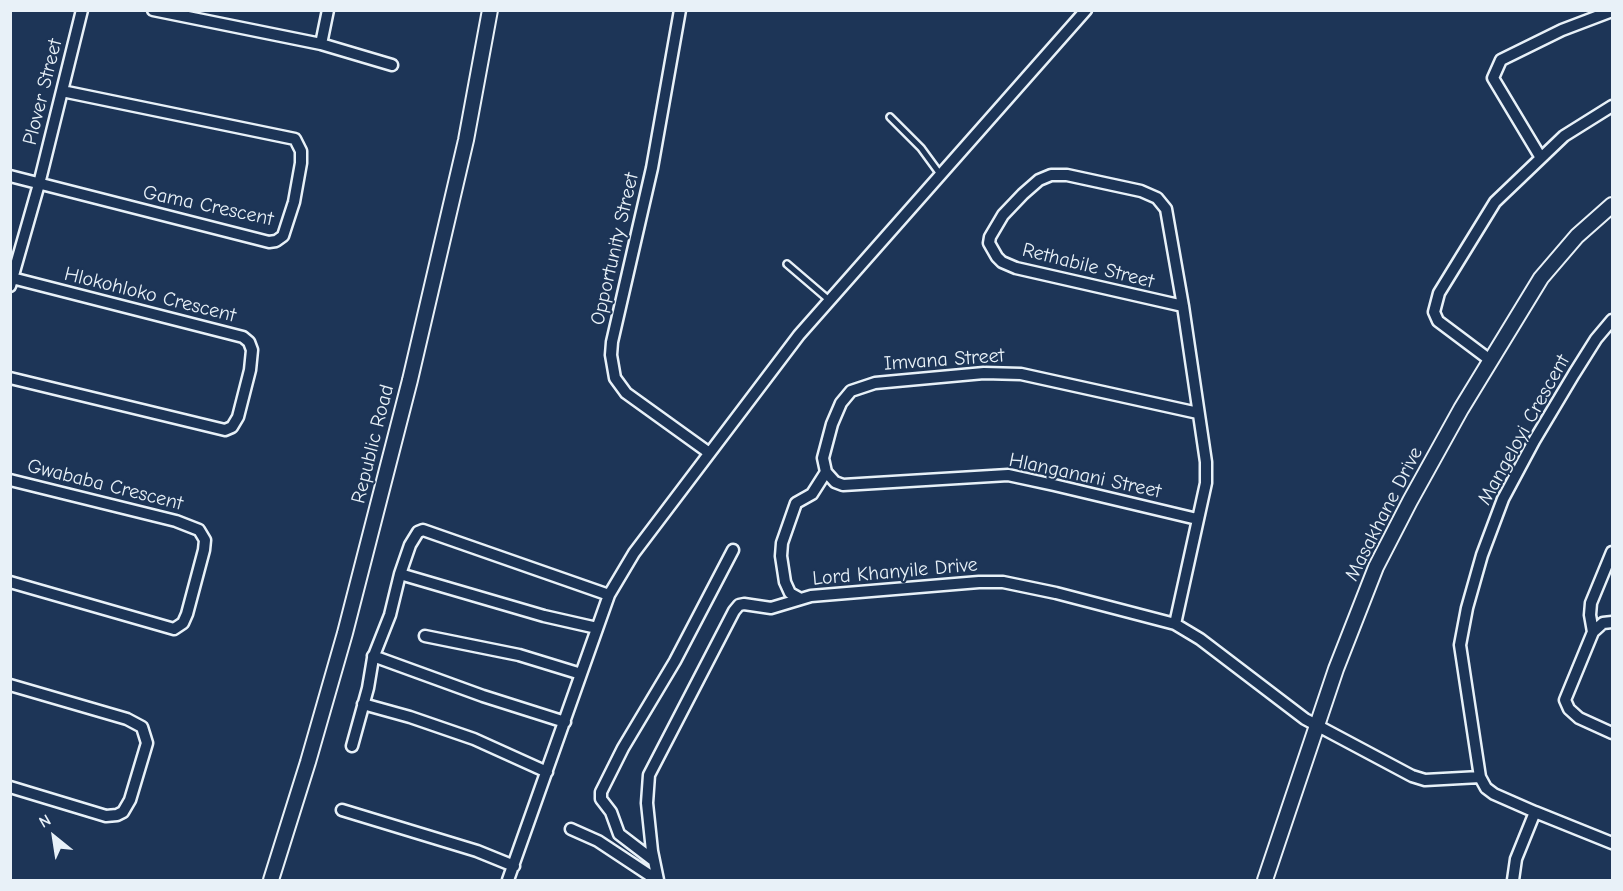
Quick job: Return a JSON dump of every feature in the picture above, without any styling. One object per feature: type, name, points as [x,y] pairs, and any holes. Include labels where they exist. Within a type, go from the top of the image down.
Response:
[{"type":"street","name":"Plover Street","points":[[11,282],[39,184],[82,10]]},
{"type":"street","points":[[153,10],[321,44],[392,65]]},
{"type":"street","points":[[321,44],[328,10]]},
{"type":"street","name":"Republic Road","points":[[272,880],[345,633],[407,391],[466,140],[490,10]]},
{"type":"street","name":"Opportunity Street","points":[[680,10],[652,168],[612,342],[611,355],[615,378],[626,393],[708,452]]},
{"type":"street","points":[[508,880],[609,595],[633,554],[708,452],[799,335],[1086,10]]},
{"type":"street","points":[[1541,158],[1493,78],[1500,60],[1562,30],[1612,11]]},
{"type":"street","name":"Gama Crescent","points":[[39,184],[269,242],[276,241],[283,236],[294,202],[302,157],[295,139],[62,90]]},
{"type":"street","points":[[1490,360],[1438,321],[1434,306],[1439,292],[1495,202],[1564,136],[1612,106]]},
{"type":"street","name":"Rethabile Street","points":[[1175,624],[1206,474],[1205,453],[1197,413],[1183,306],[1166,209],[1152,195],[1067,175],[1047,176],[1031,186],[1003,215],[990,237],[989,243],[997,257],[1002,262],[1016,268],[1183,306]]},
{"type":"street","points":[[10,176],[39,184]]},
{"type":"street","name":"Masakhane Drive","points":[[1265,880],[1336,669],[1376,567],[1410,501],[1490,360],[1544,274],[1576,236],[1612,205]]},
{"type":"street","name":"Hlokohloko Crescent","points":[[10,378],[225,430],[232,427],[238,417],[250,370],[252,350],[249,342],[243,337],[11,282]]},
{"type":"street","name":"Mangeloyi Crescent","points":[[1480,777],[1460,649],[1467,608],[1476,576],[1503,500],[1523,460],[1589,350],[1612,320]]},
{"type":"street","name":"Imvana Street","points":[[826,472],[823,462],[824,452],[841,403],[851,391],[875,383],[984,373],[1021,374],[1197,413]]},
{"type":"street","points":[[799,598],[790,593],[785,582],[781,556],[782,543],[796,503],[812,494],[826,472]]},
{"type":"street","name":"Hlanganani Street","points":[[826,472],[835,482],[850,485],[1008,476],[1054,484],[1197,519]]},
{"type":"street","name":"Gwababa Crescent","points":[[10,480],[176,521],[199,530],[205,540],[187,614],[183,623],[174,629],[10,582]]},
{"type":"street","points":[[352,746],[374,656],[390,615],[400,574],[413,538],[418,532],[423,530],[609,595]]},
{"type":"street","points":[[653,860],[619,834],[611,812],[601,799],[601,792],[623,748],[675,661],[733,550]]},
{"type":"street","points":[[1593,632],[1590,608],[1612,552]]},
{"type":"street","points":[[400,574],[544,616],[597,628]]},
{"type":"street","name":"Lord Khanyile Drive","points":[[657,880],[646,798],[648,779],[695,684],[734,611],[741,604],[771,608],[789,604],[799,598],[969,583],[1003,582],[1056,593],[1175,624],[1200,639],[1299,716],[1420,778],[1480,777]]},
{"type":"street","points":[[1612,622],[1603,623],[1593,632],[1565,696],[1569,709],[1579,718],[1612,733]]},
{"type":"street","points":[[425,636],[468,647],[519,655],[581,674]]},
{"type":"street","points":[[374,656],[483,696],[565,722]]},
{"type":"street","points":[[10,686],[127,719],[142,727],[147,743],[130,800],[123,812],[117,815],[106,816],[10,787]]},
{"type":"street","points":[[363,704],[410,717],[474,740],[547,772]]},
{"type":"street","points":[[1480,777],[1490,791],[1612,843]]},
{"type":"street","points":[[342,810],[477,851],[514,866]]},
{"type":"street","points":[[1514,880],[1516,859],[1535,812]]},
{"type":"street","points":[[571,828],[598,841],[657,880]]},
{"type":"lane","points":[[890,117],[921,148],[940,174]]},
{"type":"lane","points":[[787,264],[829,300]]}]
